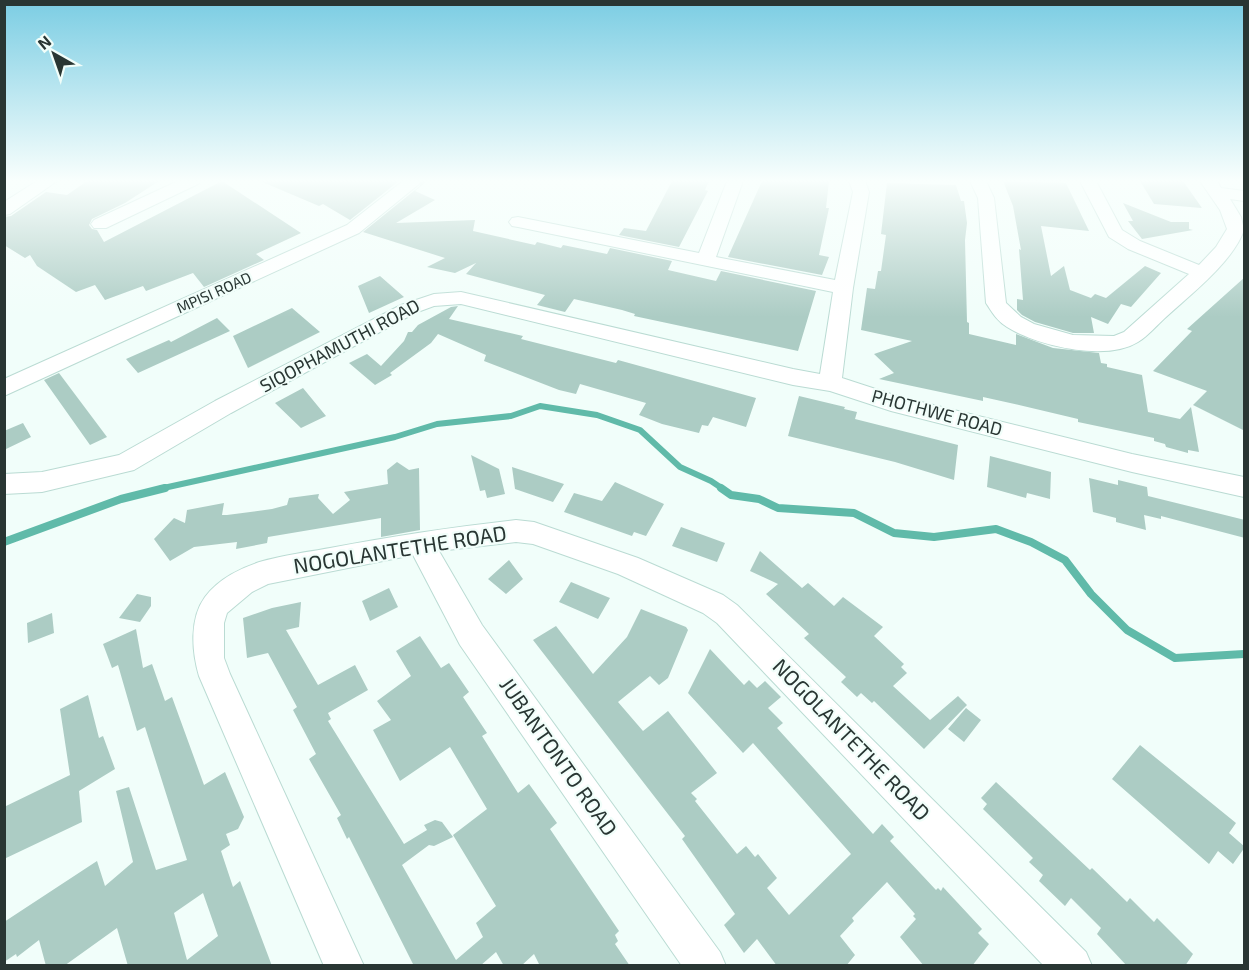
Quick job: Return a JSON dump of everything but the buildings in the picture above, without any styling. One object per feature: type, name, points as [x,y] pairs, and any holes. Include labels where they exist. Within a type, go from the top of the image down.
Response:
[{"type":"street","name":"MPISI ROAD","points":[[4,388],[357,226]]},
{"type":"street","points":[[540,226],[843,288]]},
{"type":"street","points":[[706,259],[718,226]]},
{"type":"street","points":[[830,383],[843,288],[855,226]]},
{"type":"street","points":[[989,226],[996,303],[1007,319],[1021,327],[1079,342],[1118,343],[1131,337],[1202,273],[1232,242],[1236,232],[1234,226]]},
{"type":"street","points":[[1112,226],[1115,233],[1134,245],[1202,273]]},
{"type":"street","name":"SIQOPHAMUTHI ROAD","points":[[4,484],[42,482],[125,463],[223,407],[408,309],[424,301],[439,298],[461,298],[793,377],[830,383]]},
{"type":"street","name":"PHOTHWE ROAD","points":[[830,383],[861,391],[891,403],[1132,463],[1245,487]]},
{"type":"street","name":"NOGOLANTETHE ROAD","points":[[344,966],[215,676],[209,658],[209,623],[215,606],[230,591],[264,573],[421,542],[516,531],[534,533],[628,566],[713,604],[739,626],[1072,966]]},
{"type":"street","name":"JUBANTONTO ROAD","points":[[421,542],[443,587],[471,635],[706,966]]},
{"type":"waterway","points":[[159,489],[395,437],[437,424],[511,416],[540,406],[597,415],[640,430],[680,467],[723,489]]},
{"type":"waterway","points":[[4,542],[121,499],[165,488]]},
{"type":"waterway","points":[[721,488],[731,495],[759,499],[778,508],[854,513],[894,533],[934,537],[996,529],[1031,542],[1065,560],[1091,594],[1127,630],[1175,658],[1244,654]]}]
